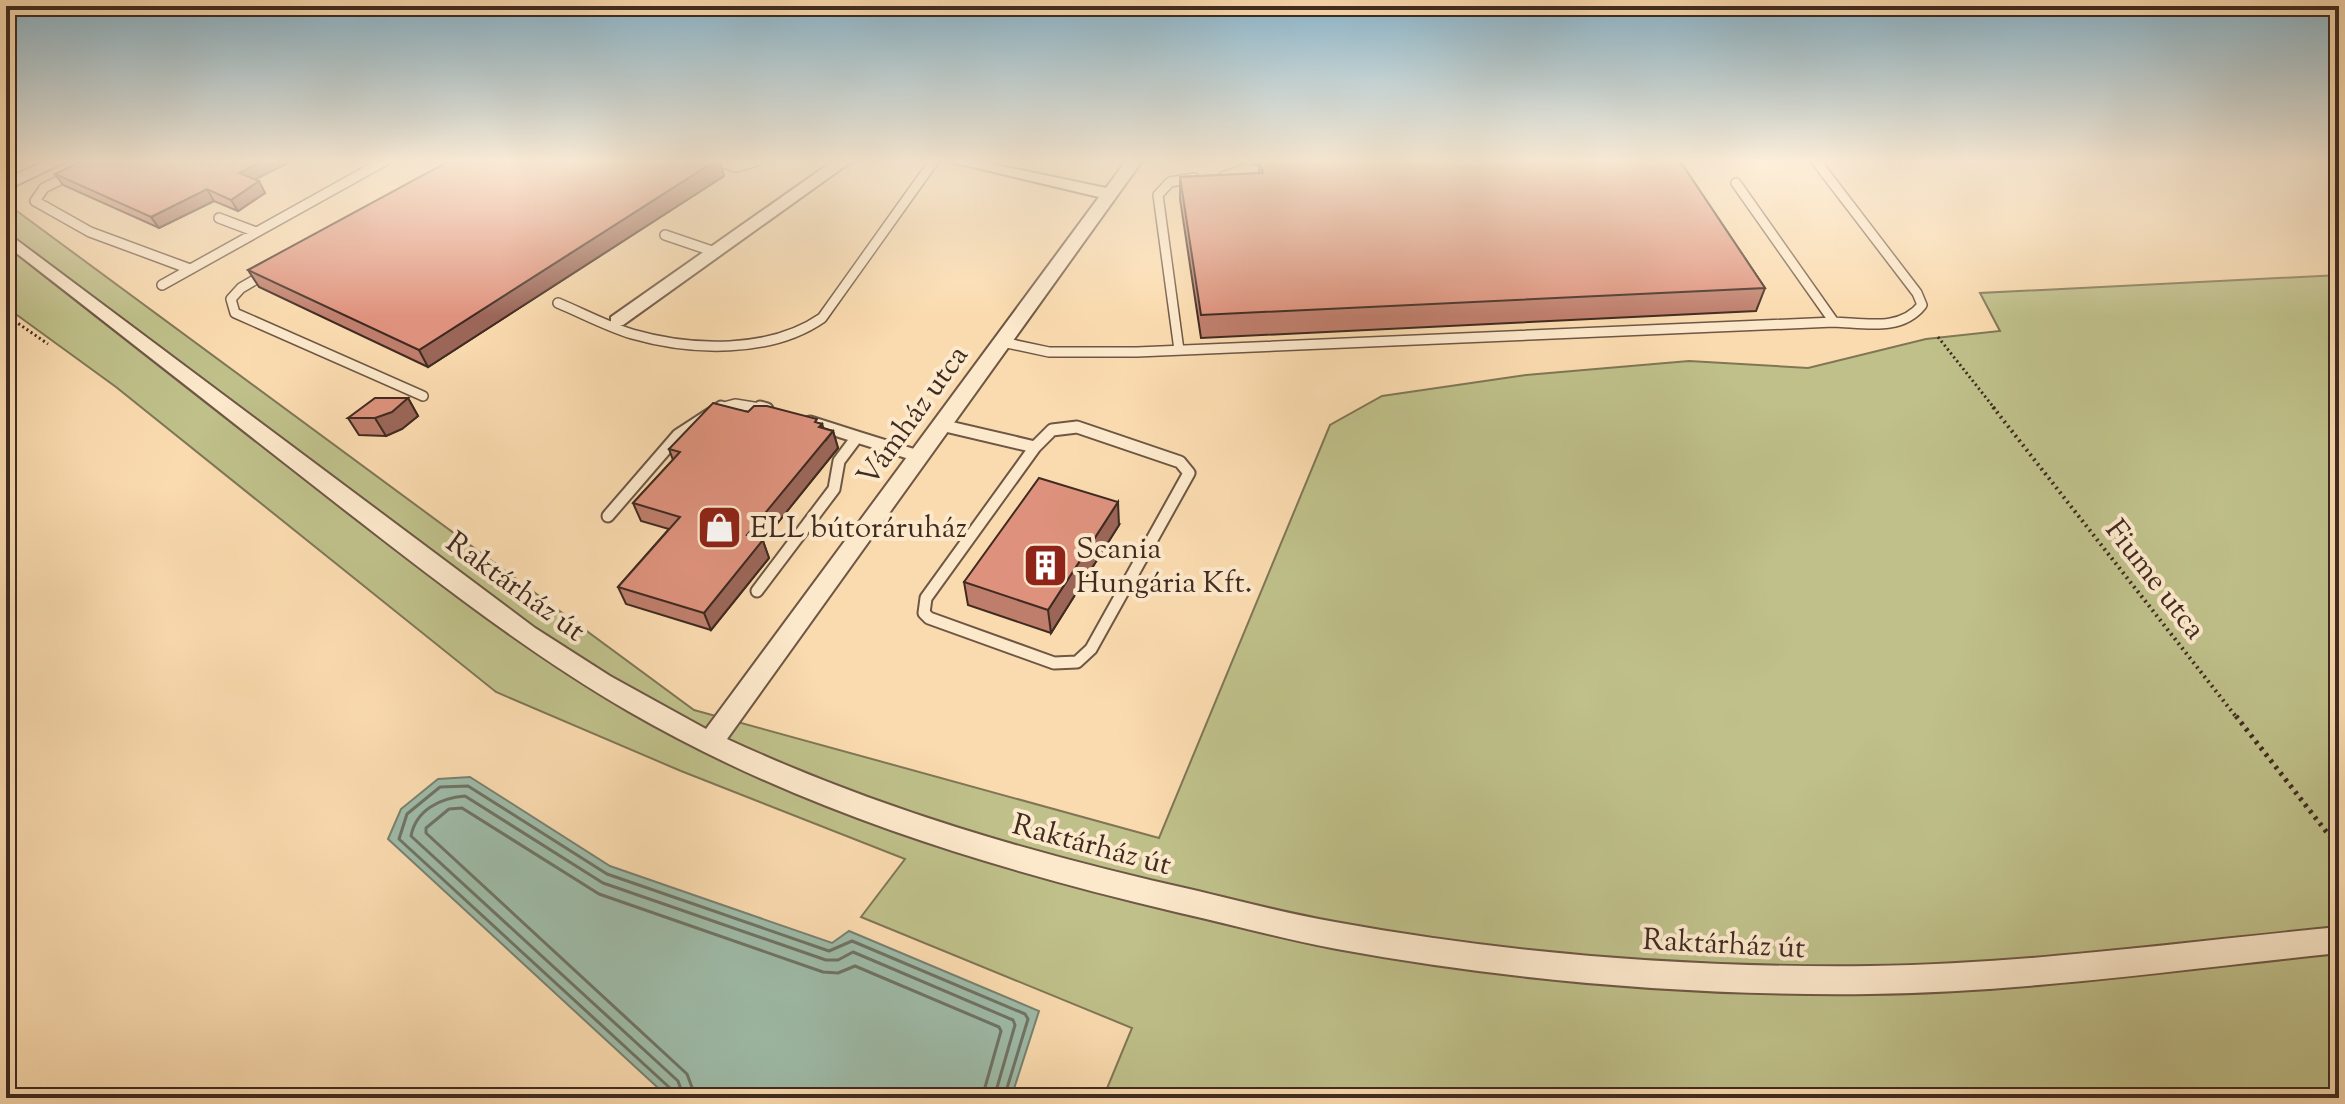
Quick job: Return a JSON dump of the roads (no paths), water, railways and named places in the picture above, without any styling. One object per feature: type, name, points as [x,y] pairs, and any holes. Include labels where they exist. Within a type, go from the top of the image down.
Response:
[{"type":"street","points":[[617,321],[771,213]]},
{"type":"street","name":"Vámház utca","points":[[710,743],[1096,213]]},
{"type":"street","name":"Raktárház út","points":[[6,237],[489,607],[569,664],[766,771],[844,802],[1018,859],[1335,935],[1519,960],[1664,975],[1876,980],[2002,973],[2339,940]]},
{"type":"lane","points":[[56,213],[109,242],[150,252],[190,269]]},
{"type":"lane","points":[[162,285],[292,213]]},
{"type":"lane","points":[[558,303],[632,334],[662,340],[736,344],[797,334],[822,318],[897,213]]},
{"type":"lane","points":[[1160,213],[1179,350]]},
{"type":"lane","points":[[1757,213],[1834,322]]},
{"type":"lane","points":[[1002,342],[1049,352],[1179,350],[1834,322],[1898,322],[1916,315],[1922,305],[1917,293],[1855,213]]},
{"type":"lane","points":[[219,218],[256,232]]},
{"type":"lane","points":[[665,235],[715,252]]},
{"type":"lane","points":[[282,265],[241,288],[231,299],[235,313],[423,396]]},
{"type":"lane","points":[[608,516],[685,428],[703,415],[733,404],[782,413]]},
{"type":"lane","points":[[797,418],[918,456]]},
{"type":"lane","points":[[941,425],[1035,447]]},
{"type":"lane","points":[[1077,427],[1180,462],[1189,473],[1091,649],[1077,662],[1065,665],[937,622],[924,613],[926,598],[1035,447],[1052,430],[1077,427]]},
{"type":"lane","points":[[757,591],[834,489],[839,461],[857,437]]},
{"type":"water","points":[[470,777],[610,866],[832,943],[849,931],[1039,1011],[1011,1098],[669,1098],[388,839],[401,809],[438,779]]},
{"type":"place","name":"ELL bútoráruház","points":[[719,527]]},
{"type":"place","name":"Scania Hungária Kft.","points":[[1045,565]]}]
